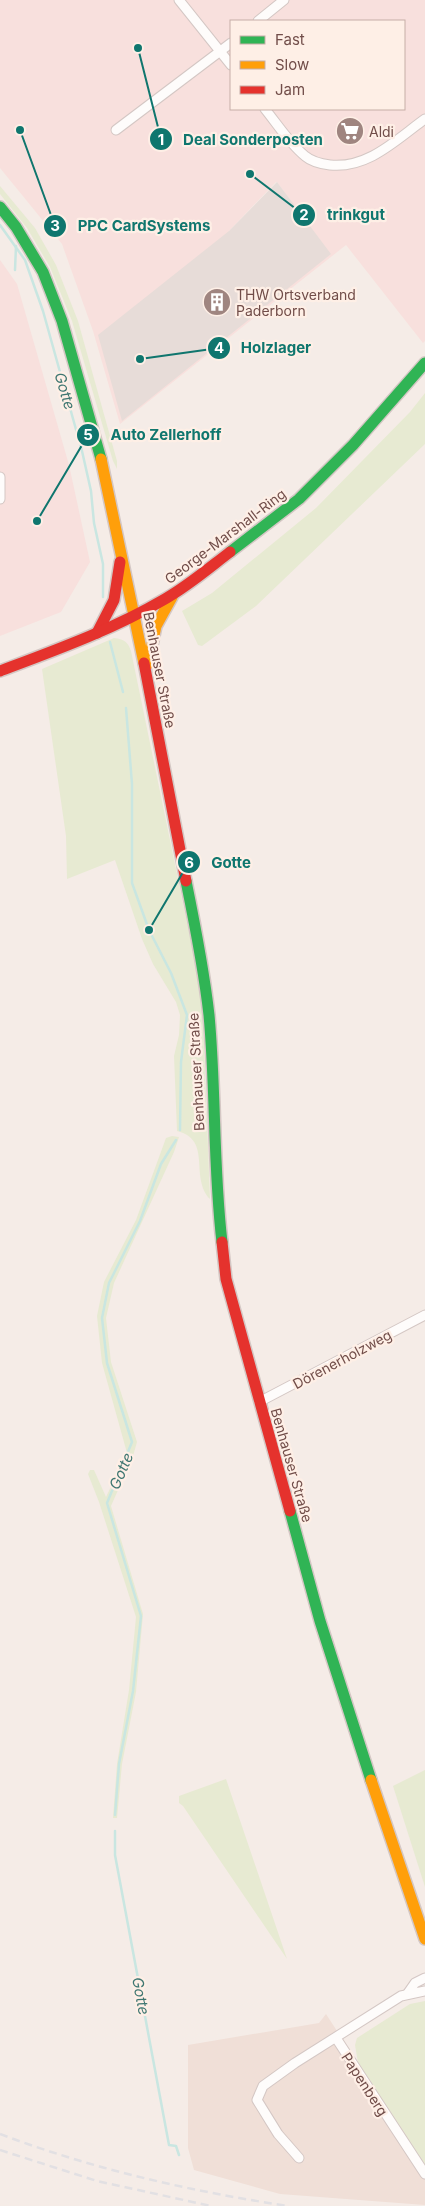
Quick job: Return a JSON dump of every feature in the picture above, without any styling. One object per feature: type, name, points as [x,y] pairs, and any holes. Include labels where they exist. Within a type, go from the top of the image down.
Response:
[{"type":"main road","name":"Benhauser Straße","points":[[0,207],[44,272],[62,322],[101,458],[135,615],[202,964],[208,1007],[220,1237],[226,1279],[323,1631],[361,1752],[425,1939]]},
{"type":"main road","name":"George-Marshall-Ring","points":[[0,671],[97,633],[174,594],[299,500],[353,445],[425,363]]},
{"type":"main road","points":[[97,633],[114,600],[122,552]]},
{"type":"main road","points":[[147,676],[154,634],[165,608],[174,594]]},
{"type":"street","points":[[179,0],[230,65]]},
{"type":"street","points":[[259,20],[284,0]]},
{"type":"street","points":[[116,130],[230,44]]},
{"type":"street","points":[[266,110],[293,145],[306,157],[325,165],[339,166],[351,165],[369,159],[425,118]]},
{"type":"street","points":[[0,477],[0,499]]},
{"type":"street","name":"Dörenerholzweg","points":[[259,1402],[425,1314]]},
{"type":"street","points":[[408,1993],[415,1983],[425,1978]]},
{"type":"street","points":[[336,2038],[401,1996],[408,1993],[425,1991]]},
{"type":"street","name":"Papenberg","points":[[298,2158],[278,2134],[257,2100],[263,2086],[295,2063],[336,2038],[425,2174]]},
{"type":"shaded area","points":[[0,0],[425,0],[425,341],[423,343],[346,245],[120,424],[93,331],[62,244],[0,168]],"holes":[[[277,182],[330,254],[229,231]]]},
{"type":"shaded area","points":[[277,182],[331,254],[122,421],[98,335],[229,231]]},
{"type":"shaded area","points":[[0,260],[17,284],[69,465],[90,562],[61,612],[0,636]]},
{"type":"shaded area","points":[[326,2014],[425,2167],[425,2205],[280,2194],[194,2170],[188,2148],[188,2045],[319,2023]]},
{"type":"green space","points":[[0,186],[35,228],[56,265],[78,321],[117,461],[117,469],[72,321],[50,267],[27,228],[0,194]]},
{"type":"green space","points":[[425,393],[425,444],[256,606],[202,646],[198,645],[182,611],[212,593],[316,508],[410,412]]},
{"type":"green space","points":[[114,638],[125,642],[131,651],[196,966],[203,1015],[210,1199],[204,1190],[201,1180],[198,1151],[194,1142],[188,1136],[177,1131],[174,1056],[179,1035],[180,1015],[176,1002],[153,964],[142,939],[115,860],[67,879],[66,836],[42,669]]},
{"type":"green space","points":[[172,1136],[179,1137],[174,1152],[114,1283],[106,1318],[111,1362],[137,1442],[133,1456],[111,1506],[143,1614],[136,1692],[122,1764],[117,1818],[113,1818],[117,1764],[129,1690],[136,1617],[99,1502],[88,1474],[90,1470],[94,1470],[106,1497],[127,1453],[102,1363],[97,1316],[104,1282],[136,1220],[166,1138]]},
{"type":"green space","points":[[425,1770],[425,1887],[393,1786]]},
{"type":"green space","points":[[226,1779],[287,1959],[183,1806],[179,1803],[179,1796]]},
{"type":"green space","points":[[425,2001],[425,2167],[358,2063],[355,2045],[357,2038],[410,2004]]},
{"type":"waterway","name":"Gotte","points":[[0,225],[25,260],[43,311],[82,451],[91,491],[94,523],[103,564],[103,597]]},
{"type":"waterway","points":[[15,270],[16,246]]},
{"type":"waterway","name":"Gotte","points":[[110,642],[123,692]]},
{"type":"waterway","name":"Gotte","points":[[126,708],[132,784],[132,883],[149,930],[171,973],[187,1015],[181,1062],[180,1130]]},
{"type":"waterway","name":"Gotte","points":[[115,1815],[119,1764],[133,1691],[141,1616],[107,1503],[132,1442],[107,1363],[102,1318],[109,1283],[140,1221],[161,1164],[176,1140]]},
{"type":"waterway","name":"Gotte","points":[[115,1831],[115,1855],[169,2145],[176,2146],[179,2155]]},
{"type":"railway","points":[[0,2134],[70,2158],[142,2178],[288,2206]]},
{"type":"railway","points":[[0,2150],[97,2181],[211,2206]]},
{"type":"traffic: fast","points":[[0,207],[16,227],[43,272],[62,321],[101,459]]},
{"type":"traffic: fast","points":[[230,552],[299,499],[353,445],[425,363]]},
{"type":"traffic: fast","points":[[186,881],[202,964],[209,1015],[217,1185],[222,1242]]},
{"type":"traffic: fast","points":[[290,1511],[320,1621],[371,1780]]},
{"type":"traffic: slow","points":[[101,459],[144,663]]},
{"type":"traffic: slow","points":[[148,664],[156,626],[172,597]]},
{"type":"traffic: slow","points":[[371,1780],[425,1939]]},
{"type":"traffic: jam","points":[[0,671],[84,638],[146,610],[198,577],[230,552]]},
{"type":"traffic: jam","points":[[97,633],[114,600],[120,562]]},
{"type":"traffic: jam","points":[[144,663],[186,881]]},
{"type":"traffic: jam","points":[[222,1242],[226,1279],[290,1511]]},
{"type":"place","name":"Deal Sonderposten","points":[[138,48]]},
{"type":"place","name":"PPC CardSystems","points":[[20,130]]},
{"type":"place","name":"Aldi","points":[[350,131]]},
{"type":"place","name":"trinkgut","points":[[250,174]]},
{"type":"place","name":"THW Ortsverband Paderborn","points":[[217,302]]},
{"type":"place","name":"Holzlager","points":[[140,359]]},
{"type":"place","name":"Auto Zellerhoff","points":[[37,521]]},
{"type":"place","name":"Gotte","points":[[149,930]]}]
